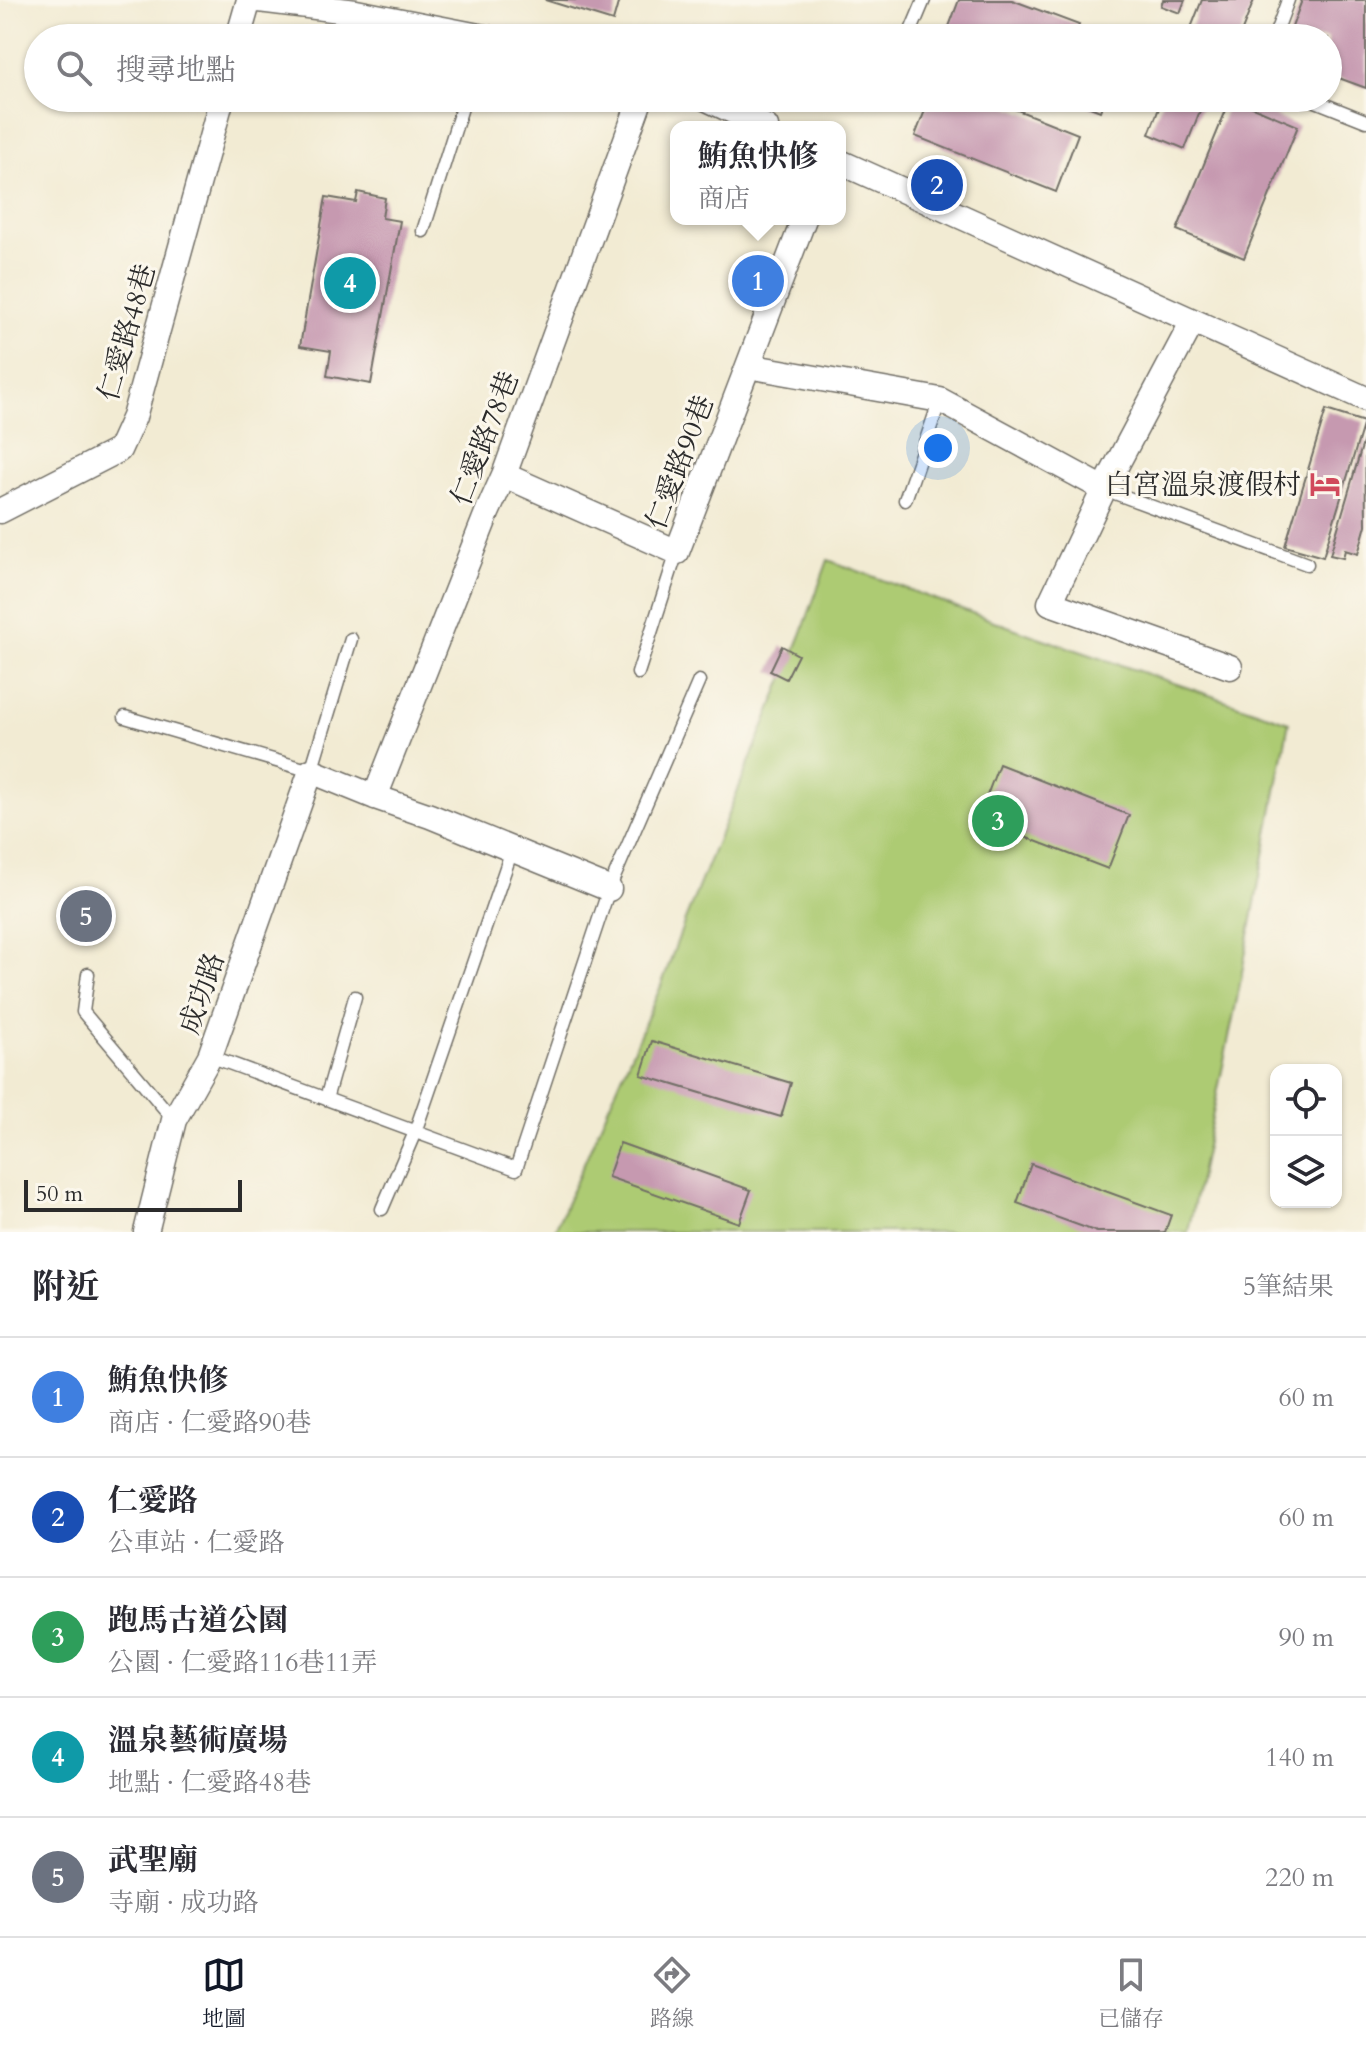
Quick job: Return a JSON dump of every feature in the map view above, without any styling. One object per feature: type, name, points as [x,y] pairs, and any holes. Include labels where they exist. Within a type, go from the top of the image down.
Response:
[{"type":"street","points":[[242,24],[249,0]]},
{"type":"street","points":[[259,0],[359,6],[430,24]]},
{"type":"street","name":"仁愛路48巷","points":[[0,511],[119,450],[134,417],[218,112]]},
{"type":"street","name":"仁愛路78巷","points":[[375,797],[504,475],[636,112]]},
{"type":"street","points":[[734,112],[753,121]]},
{"type":"street","points":[[846,165],[1366,399]]},
{"type":"street","name":"仁愛路90巷","points":[[504,475],[677,552],[802,225]]},
{"type":"street","points":[[1193,321],[1104,489],[1050,603],[1230,667]]},
{"type":"street","points":[[748,366],[940,400],[1104,489]]},
{"type":"street","points":[[311,771],[609,889]]},
{"type":"street","name":"成功路","points":[[146,1232],[174,1120],[210,1056],[311,771]]},
{"type":"lane","points":[[914,24],[924,0]]},
{"type":"lane","points":[[1279,24],[1288,0]]},
{"type":"lane","points":[[1342,111],[1366,121]]},
{"type":"lane","points":[[423,231],[461,112]]},
{"type":"lane","points":[[905,500],[940,400]]},
{"type":"lane","points":[[1104,489],[1307,564]]},
{"type":"lane","points":[[638,673],[677,552]]},
{"type":"lane","points":[[125,717],[311,771],[351,639]]},
{"type":"lane","points":[[210,1056],[516,1169],[609,889],[699,681]]},
{"type":"lane","points":[[382,1209],[415,1132],[512,850]]},
{"type":"lane","points":[[88,974],[83,1012],[174,1120]]},
{"type":"lane","points":[[326,1099],[355,997]]},
{"type":"green space","points":[[828,560],[1032,635],[1289,722],[1237,999],[1188,1232],[554,1232],[661,986]]},
{"type":"building","points":[[545,0],[619,0],[613,21]]},
{"type":"building","points":[[959,0],[1012,0],[1076,24],[950,24]]},
{"type":"building","points":[[1163,0],[1185,0],[1180,13],[1161,6]]},
{"type":"building","points":[[1202,0],[1254,0],[1245,24],[1193,24]]},
{"type":"building","points":[[1302,0],[1366,0],[1366,88],[1342,79],[1342,24],[1293,24]]},
{"type":"building","points":[[924,112],[1022,112],[1078,134],[1056,192],[915,136]]},
{"type":"building","points":[[1158,112],[1200,112],[1185,149],[1149,134]]},
{"type":"building","points":[[1225,112],[1264,112],[1298,126],[1244,258],[1177,230]]},
{"type":"building","points":[[358,192],[385,198],[382,218],[400,221],[371,384],[327,376],[331,351],[300,346],[326,197],[356,202]]},
{"type":"building","name":"白宮溫泉渡假村","points":[[1326,410],[1364,422],[1323,557],[1285,546]]},
{"type":"building","points":[[1365,436],[1366,525],[1358,554],[1345,550],[1343,558],[1330,555]]},
{"type":"building","points":[[782,646],[798,655],[786,679],[770,671]]},
{"type":"building","points":[[999,764],[1129,815],[1108,869],[978,819]]},
{"type":"building","points":[[652,1041],[791,1083],[781,1117],[641,1075]]},
{"type":"building","points":[[620,1143],[751,1190],[739,1223],[608,1177]]},
{"type":"building","points":[[1031,1164],[1171,1215],[1165,1232],[1097,1232],[1017,1203]]},
{"type":"place","name":"仁愛路","points":[[937,185]]},
{"type":"place","name":"鮪魚快修","points":[[758,281]]},
{"type":"place","name":"溫泉藝術廣場","points":[[350,283]]},
{"type":"place","name":"白宮溫泉渡假村","points":[[1325,484]]},
{"type":"place","name":"跑馬古道公園","points":[[998,821]]},
{"type":"place","name":"武聖廟","points":[[86,916]]}]
